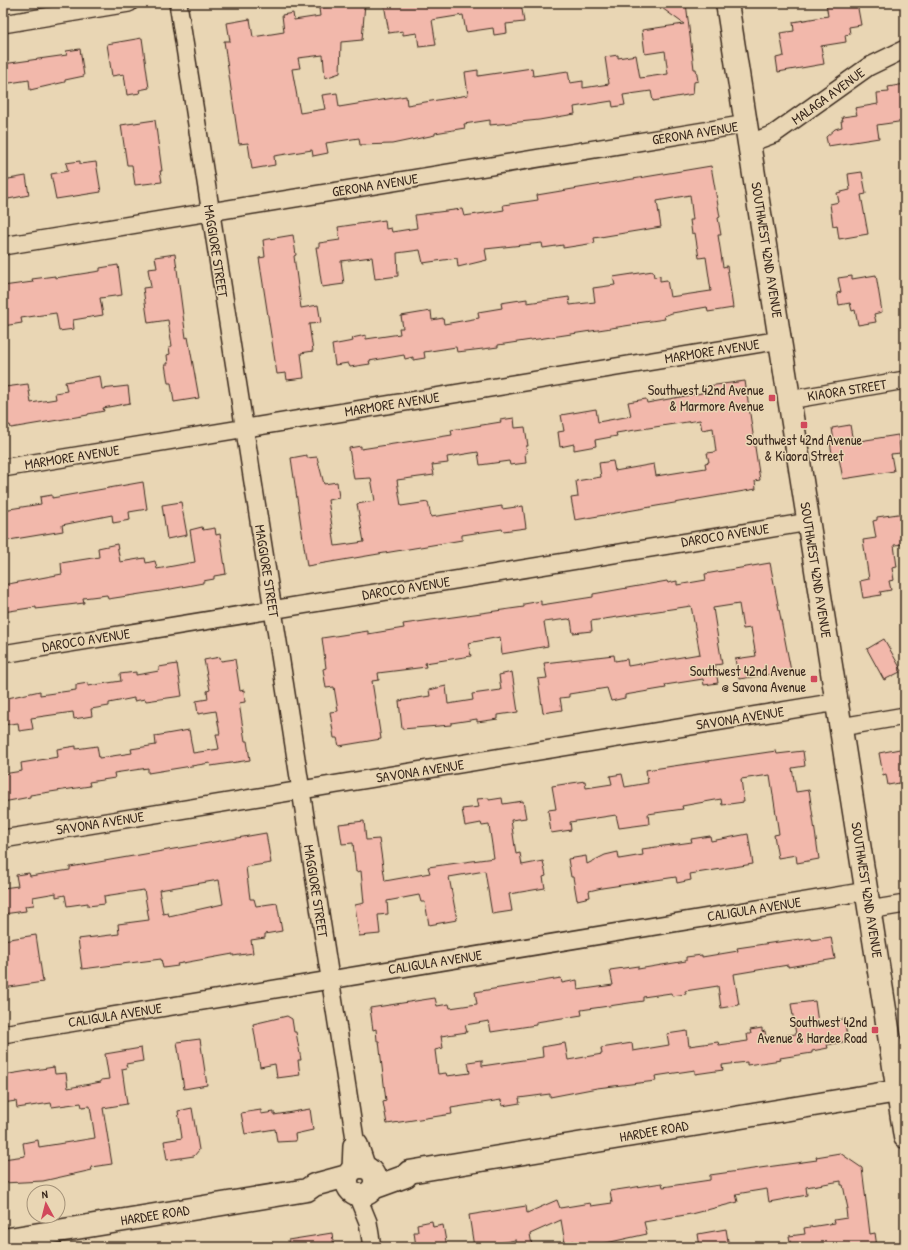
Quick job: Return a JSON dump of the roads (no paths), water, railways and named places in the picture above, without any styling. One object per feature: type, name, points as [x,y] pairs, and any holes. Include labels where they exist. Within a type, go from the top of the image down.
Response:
[{"type":"main road","name":"SOUTHWEST 42ND AVENUE","points":[[727,3],[868,900],[902,1090],[905,1136]]},
{"type":"main road","name":"HARDEE ROAD","points":[[3,1240],[307,1190],[314,1185],[361,1181],[404,1169],[410,1172],[902,1090]]},
{"type":"street","points":[[3,24],[129,3]]},
{"type":"street","name":"MAGGIORE STREET","points":[[178,3],[244,429],[274,610],[300,791],[355,1139],[352,1145],[361,1181],[365,1217],[368,1222],[372,1247]]},
{"type":"street","name":"MALAGA AVENUE","points":[[748,133],[774,134],[868,67],[905,49]]},
{"type":"street","name":"GERONA AVENUE","points":[[3,246],[210,212],[748,133]]},
{"type":"street","name":"MARMORE AVENUE","points":[[3,468],[781,340]]},
{"type":"street","name":"KIAORA STREET","points":[[790,400],[905,380]]},
{"type":"street","name":"DAROCO AVENUE","points":[[3,654],[809,522]]},
{"type":"street","name":"SAVONA AVENUE","points":[[3,839],[837,702]]},
{"type":"street","points":[[841,727],[905,716]]},
{"type":"street","name":"CALIGULA AVENUE","points":[[3,1034],[330,979],[868,900],[905,904]]},
{"type":"place","name":"Southwest 42nd Avenue & Marmore Avenue","points":[[772,398]]},
{"type":"place","name":"Southwest 42nd Avenue & Kiaora Street","points":[[804,425]]},
{"type":"place","name":"Southwest 42nd Avenue @ Savona Avenue","points":[[814,679]]},
{"type":"place","name":"Southwest 42nd Avenue & Hardee Road","points":[[875,1030]]}]
